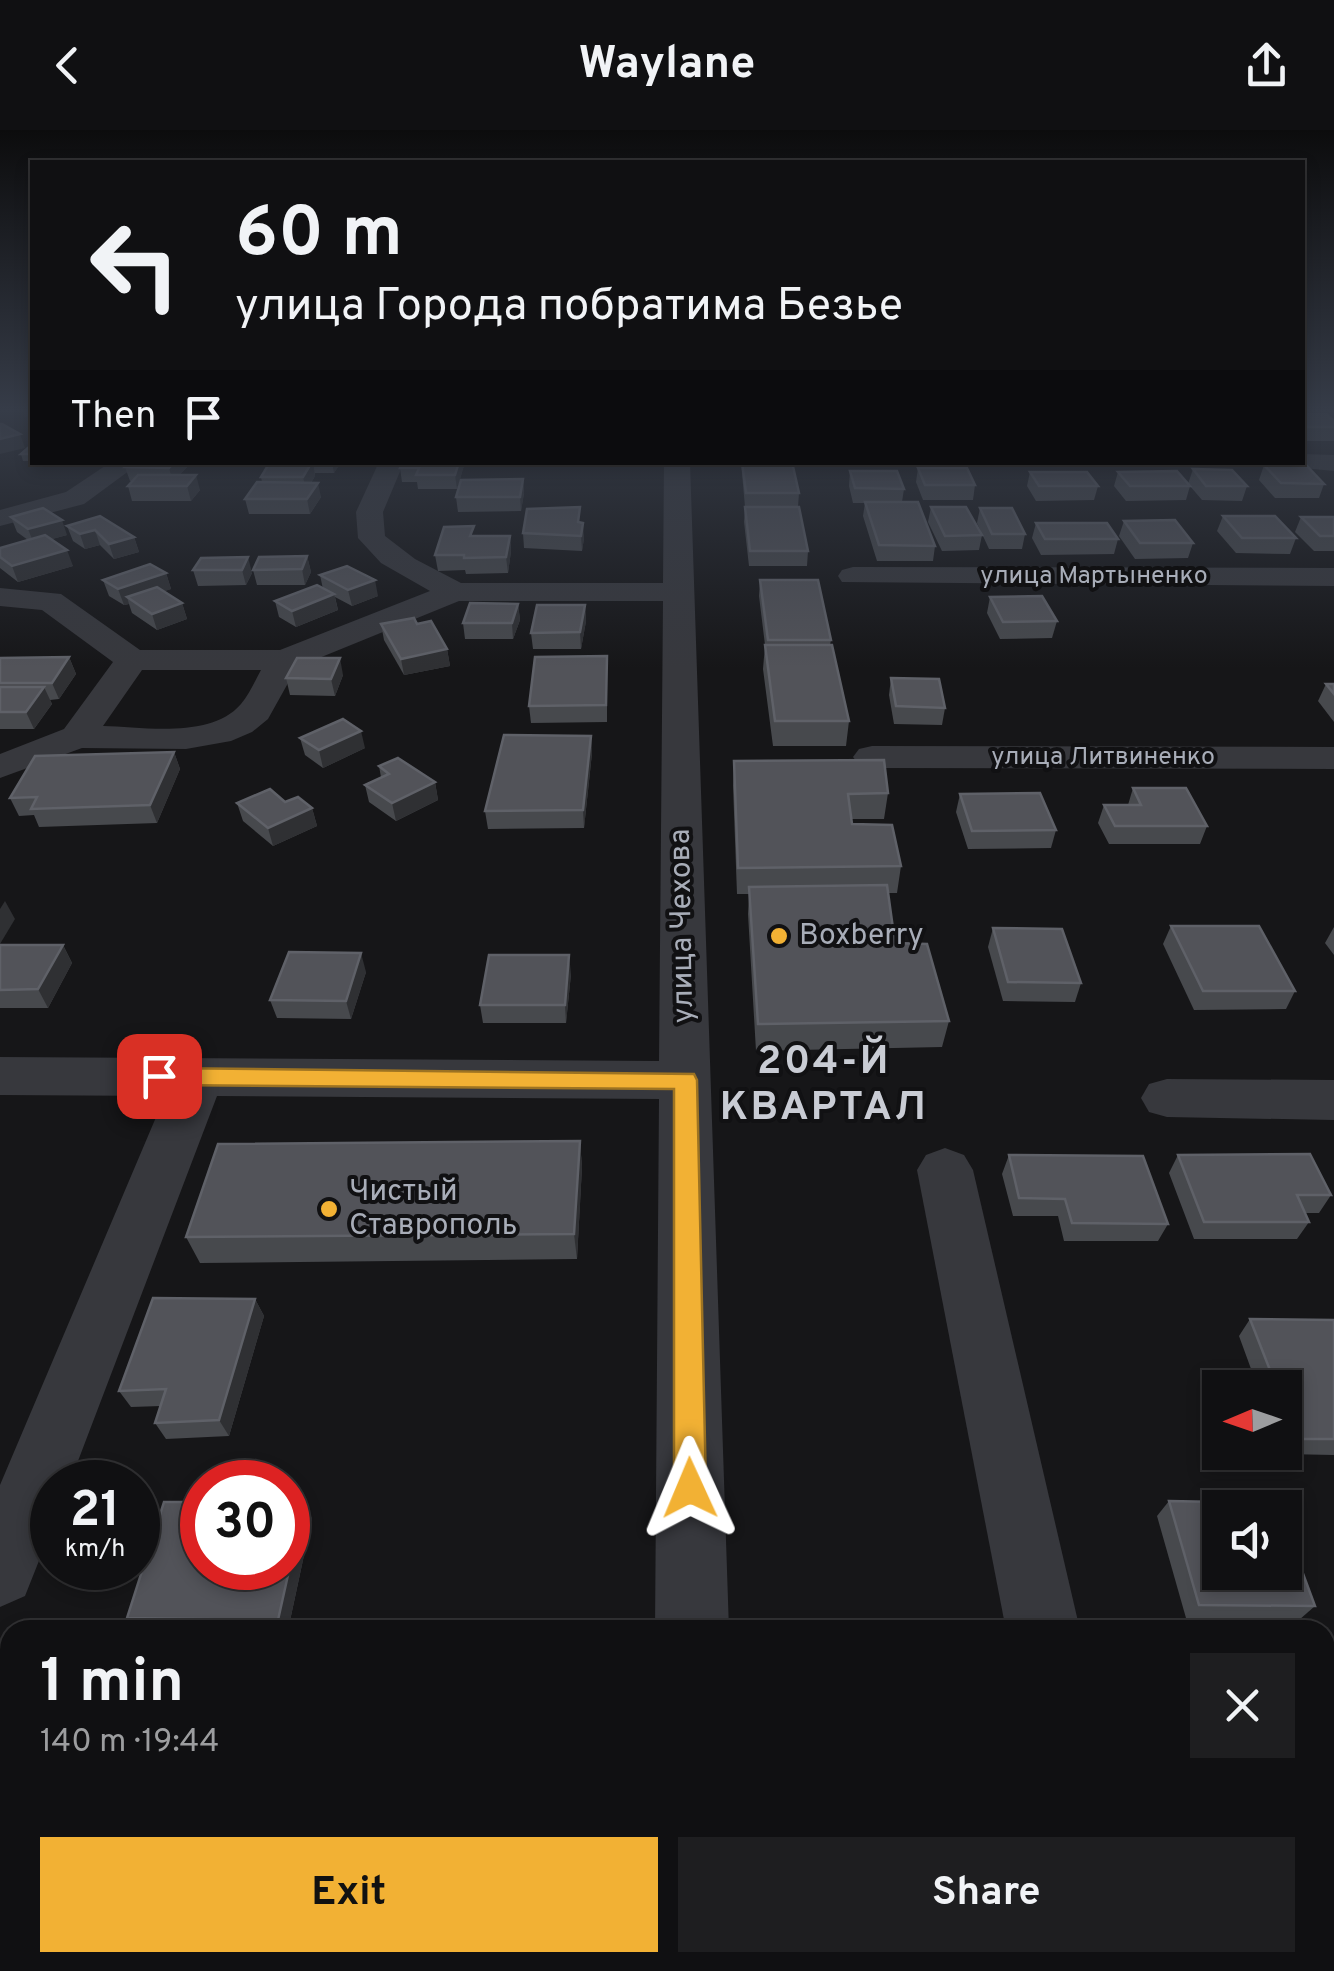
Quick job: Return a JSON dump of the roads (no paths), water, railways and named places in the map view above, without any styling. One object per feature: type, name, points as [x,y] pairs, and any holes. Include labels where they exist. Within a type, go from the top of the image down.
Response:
[{"type":"street","points":[[0,518],[78,496]]},
{"type":"street","points":[[377,496],[368,528],[375,546],[456,592]]},
{"type":"street","name":"улица Чехова","points":[[678,496],[692,1620]]},
{"type":"street","name":"улица Мартыненко","points":[[853,576],[1334,577]]},
{"type":"street","points":[[0,597],[50,601],[132,660],[284,660],[456,592],[680,592]]},
{"type":"street","points":[[77,737],[132,660]]},
{"type":"street","points":[[0,766],[77,737],[186,738],[218,733],[240,724],[255,710],[284,660]]},
{"type":"street","name":"улица Литвиненко","points":[[872,757],[1334,758]]},
{"type":"street","points":[[0,1076],[686,1080]]},
{"type":"street","points":[[0,1571],[198,1076]]},
{"type":"street","points":[[1168,1098],[1329,1110]]},
{"type":"street","points":[[945,1170],[1041,1620]]},
{"type":"place","name":"Boxberry","points":[[779,936]]},
{"type":"place","name":"Чистый Ставрополь","points":[[329,1209]]},
{"type":"district","name":"204-Й КВАРТАЛ","points":[[824,1086]]}]
